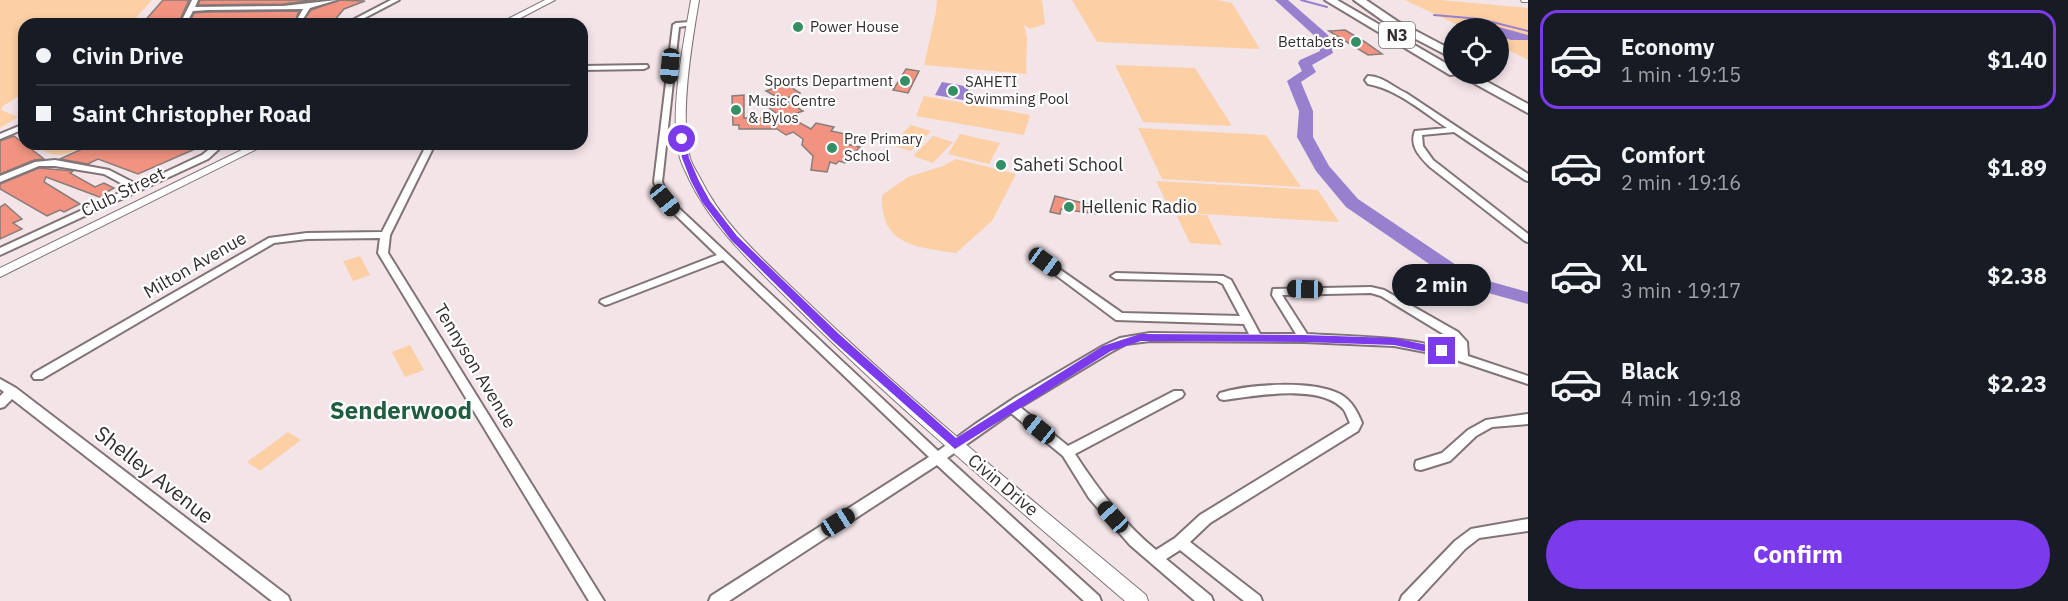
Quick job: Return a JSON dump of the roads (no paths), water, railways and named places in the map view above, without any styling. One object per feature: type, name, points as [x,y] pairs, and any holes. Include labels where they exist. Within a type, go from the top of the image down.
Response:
[{"type":"highway","points":[[1330,0],[1443,67]]},
{"type":"highway","name":"N3","points":[[1342,0],[1373,21],[1443,61]]},
{"type":"highway","name":"N3","points":[[1359,0],[1385,18],[1443,48]]},
{"type":"highway","points":[[1367,0],[1443,47]]},
{"type":"highway","points":[[1474,84],[1492,94],[1511,99]]},
{"type":"highway","points":[[1483,84],[1528,109]]},
{"type":"highway","points":[[1505,84],[1528,96]]},
{"type":"main road","points":[[505,18],[541,0]]},
{"type":"main road","points":[[514,18],[550,0]]},
{"type":"main road","name":"Civin Drive","points":[[692,3],[681,125],[682,139],[686,158],[706,202],[728,232],[775,280],[955,444],[1139,601]]},
{"type":"main road","name":"Club Street","points":[[0,264],[236,150]]},
{"type":"main road","name":"Club Street","points":[[0,273],[250,150]]},
{"type":"street","points":[[186,18],[195,0]]},
{"type":"street","points":[[250,7],[258,0]]},
{"type":"street","points":[[191,9],[307,8],[334,0]]},
{"type":"street","points":[[361,18],[396,1]]},
{"type":"street","points":[[301,18],[307,8]]},
{"type":"street","points":[[690,24],[679,23],[676,26],[659,188],[674,211],[1094,601]]},
{"type":"street","points":[[588,68],[644,67]]},
{"type":"street","points":[[1382,84],[1403,95],[1528,178]]},
{"type":"street","points":[[0,137],[18,129]]},
{"type":"street","points":[[1454,130],[1418,133],[1416,140],[1421,152],[1447,176],[1528,239]]},
{"type":"street","points":[[0,252],[205,157],[214,150]]},
{"type":"street","points":[[385,235],[428,150]]},
{"type":"street","points":[[0,179],[38,164],[55,163],[106,172],[137,188]]},
{"type":"street","name":"Milton Avenue","points":[[38,376],[272,240],[300,236],[385,235]]},
{"type":"street","name":"Tennyson Avenue","points":[[385,235],[383,253],[390,266],[597,601]]},
{"type":"street","points":[[605,302],[724,256]]},
{"type":"street","points":[[1045,262],[1120,317],[1247,320]]},
{"type":"street","points":[[1116,276],[1219,278],[1227,282],[1257,338]]},
{"type":"street","points":[[1304,338],[1277,295],[1277,291],[1371,290],[1393,297],[1454,335],[1461,342],[1463,359]]},
{"type":"street","points":[[716,601],[938,458],[955,444],[1012,407],[1124,341],[1150,337],[1304,338],[1408,343],[1528,380]]},
{"type":"street","name":"Shelley Avenue","points":[[0,383],[283,601]]},
{"type":"street","points":[[1156,558],[1180,542],[1205,519],[1354,428],[1356,423],[1348,408],[1339,400],[1323,392],[1295,389],[1224,396]]},
{"type":"street","points":[[0,404],[12,391]]},
{"type":"street","points":[[1067,452],[1178,394]]},
{"type":"street","points":[[1012,407],[1067,452],[1102,504],[1135,541],[1206,601]]},
{"type":"street","points":[[1421,465],[1446,458],[1472,434],[1490,423],[1528,419]]},
{"type":"street","points":[[1407,601],[1460,545],[1476,533],[1489,529],[1528,525]]},
{"type":"street","points":[[1180,542],[1255,601]]},
{"type":"waterway","points":[[1281,0],[1324,38],[1327,53],[1305,63],[1309,72],[1294,81],[1306,111],[1305,137],[1322,168],[1352,203],[1467,281],[1528,298]]},
{"type":"waterway","points":[[1301,0],[1327,7]]},
{"type":"waterway","points":[[1434,15],[1480,19],[1528,31]]},
{"type":"place","name":"Power House","points":[[798,27]]},
{"type":"place","name":"Bettabets","points":[[1356,42]]},
{"type":"place","name":"Sports Department","points":[[905,81]]},
{"type":"place","name":"SAHETI Swimming Pool","points":[[953,91]]},
{"type":"place","name":"Music Centre & Bylos","points":[[736,110]]},
{"type":"place","name":"Pre Primary School","points":[[832,148]]},
{"type":"place","name":"Saheti School","points":[[1001,165]]},
{"type":"place","name":"Hellenic Radio","points":[[1069,207]]},
{"type":"district","name":"Senderwood","points":[[401,411]]}]
